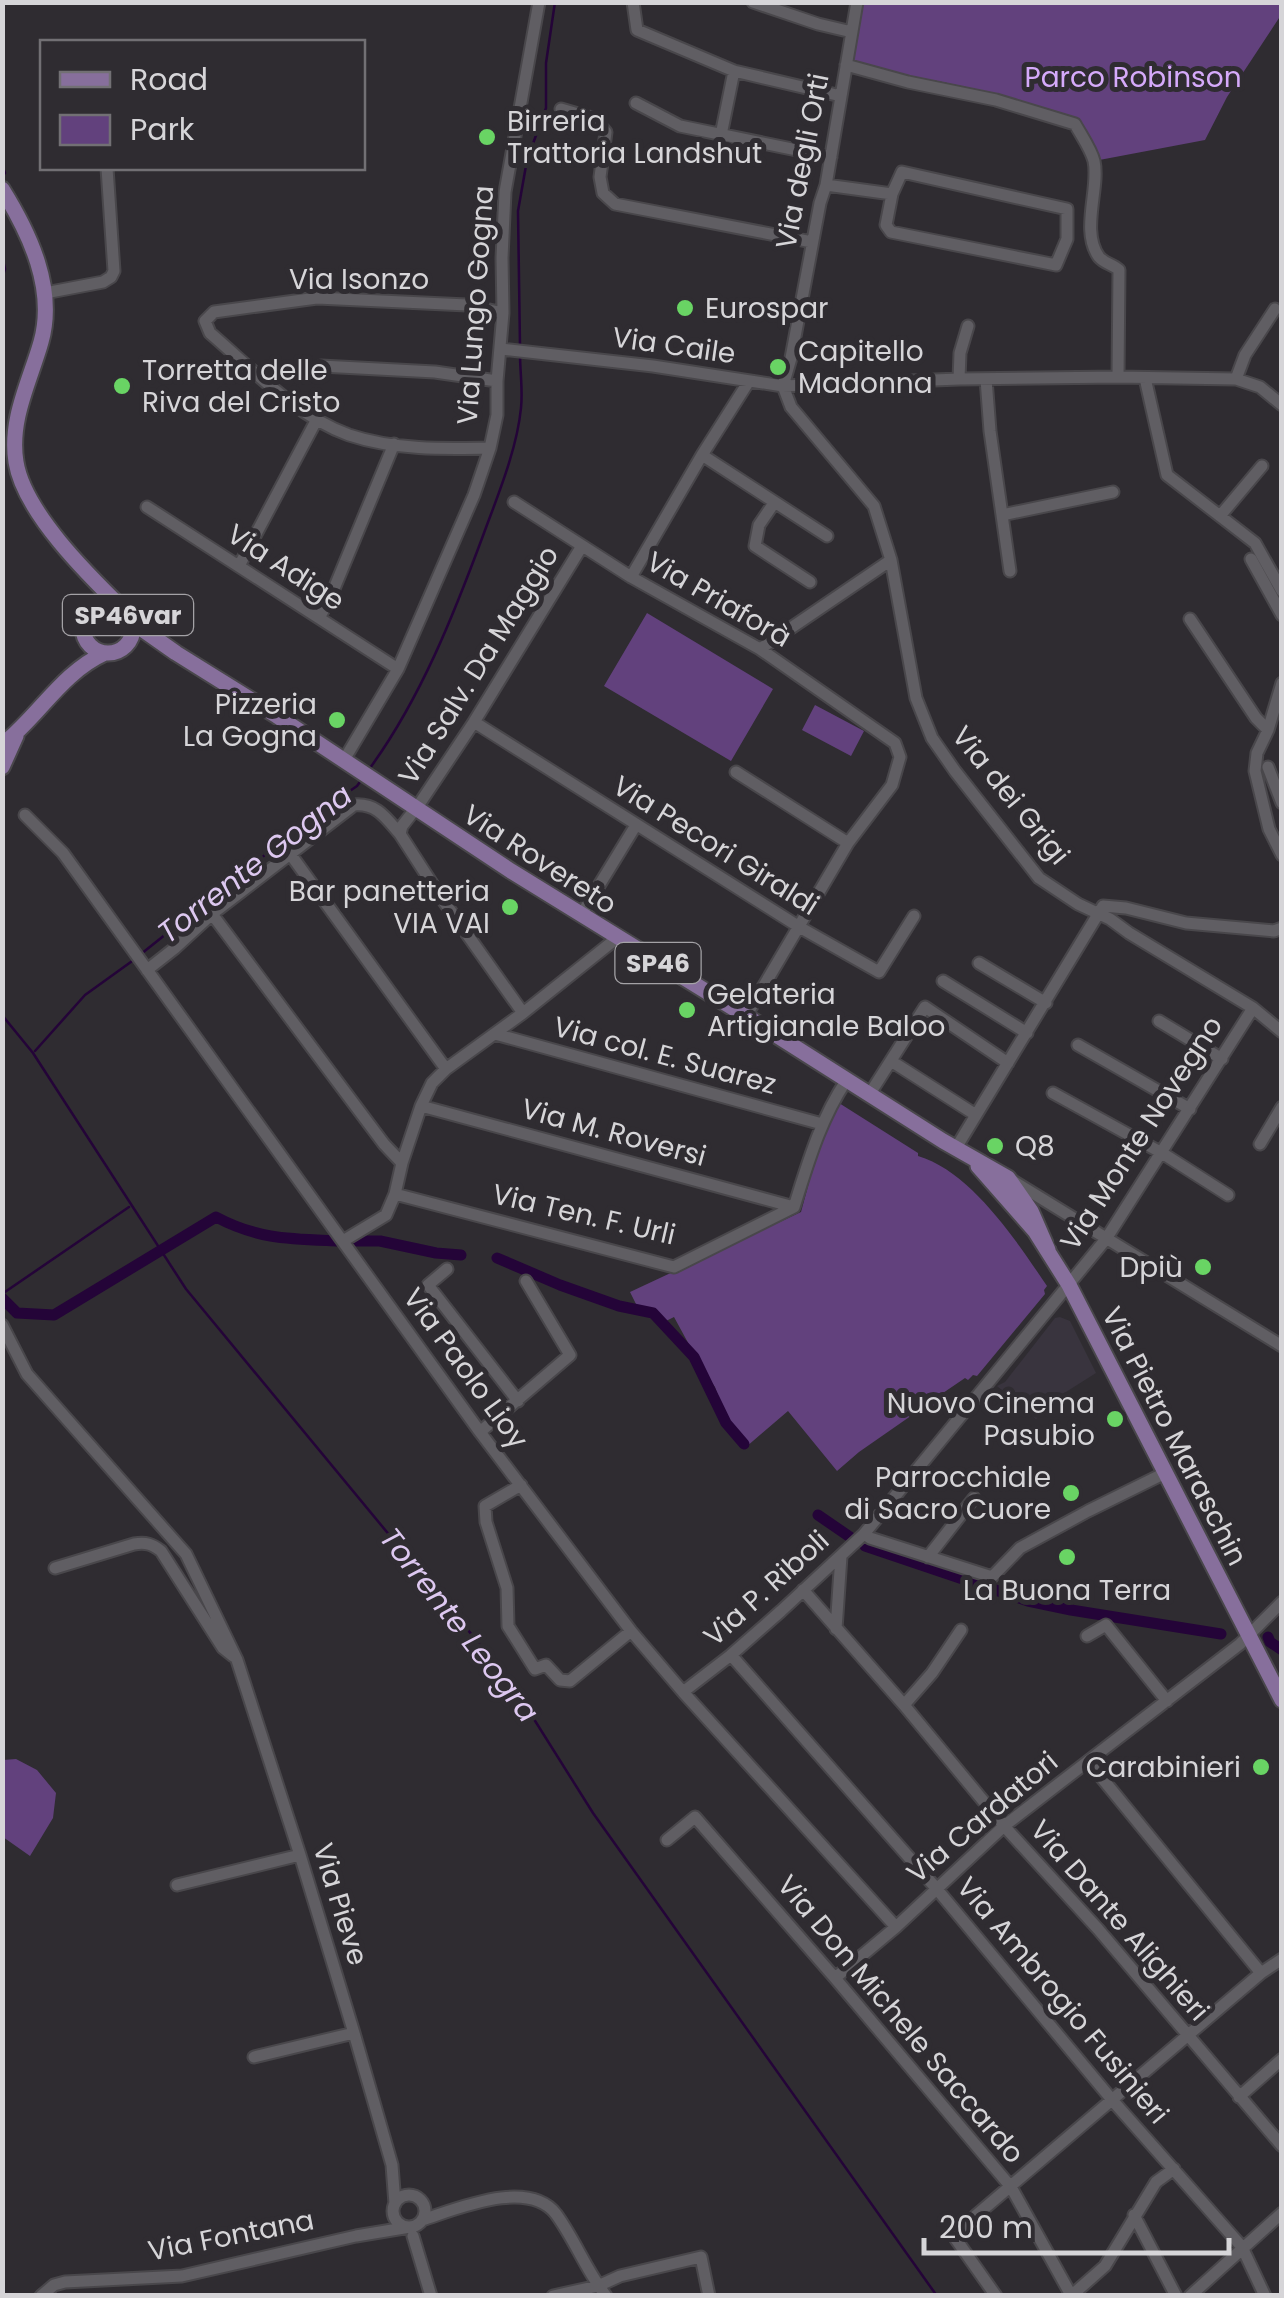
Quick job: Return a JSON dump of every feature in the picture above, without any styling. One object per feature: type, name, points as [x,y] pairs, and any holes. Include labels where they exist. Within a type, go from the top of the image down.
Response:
[{"type":"main road","name":"SP46","points":[[2,190],[30,246],[45,293],[45,325],[8,442],[31,499],[86,574],[128,616],[176,653],[351,764]]},
{"type":"main road","points":[[86,574],[86,615]]},
{"type":"main road","name":"SP46var","points":[[2,744],[18,732],[61,683],[83,665],[112,652],[131,638],[128,616],[118,606],[104,604],[86,615],[82,628],[92,648],[112,652]]},
{"type":"main road","name":"SP46var","points":[[61,683],[84,635]]},
{"type":"main road","name":"SP46","points":[[112,652],[142,646],[176,653]]},
{"type":"main road","name":"SP46var","points":[[2,767],[18,732]]},
{"type":"main road","name":"Via Rovereto","points":[[351,764],[616,938],[1002,1179]]},
{"type":"main road","name":"Via Pietro Maraschin","points":[[1002,1179],[1036,1204],[1048,1250]]},
{"type":"main road","name":"Via Pietro Maraschin","points":[[1002,1179],[1069,1285],[1282,1700]]},
{"type":"street","name":"Via Lungo Gogna","points":[[351,764],[398,668],[490,448],[497,416],[497,381],[505,350],[505,192],[539,2]]},
{"type":"street","points":[[633,2],[637,30],[734,71],[841,96]]},
{"type":"street","points":[[752,2],[852,32]]},
{"type":"street","name":"Via degli Orti","points":[[783,386],[826,185],[857,2]]},
{"type":"street","points":[[846,66],[996,100],[1075,124],[1094,161],[1091,236],[1097,254],[1119,270],[1118,377]]},
{"type":"street","points":[[721,135],[734,71]]},
{"type":"street","points":[[636,103],[680,126],[830,157]]},
{"type":"street","points":[[561,109],[596,119],[606,132],[600,177],[603,193],[615,204],[812,242]]},
{"type":"street","points":[[45,293],[112,277],[113,232],[107,170]]},
{"type":"street","points":[[902,172],[1067,209],[1067,238],[1056,266],[891,232],[886,224],[892,194],[902,172]]},
{"type":"street","points":[[826,185],[892,194]]},
{"type":"street","name":"Via Isonzo","points":[[317,419],[210,333],[205,321],[214,312],[318,298],[466,305],[503,313]]},
{"type":"street","points":[[1236,379],[1245,355],[1275,309]]},
{"type":"street","points":[[959,379],[960,353],[968,326]]},
{"type":"street","name":"Via Caile","points":[[505,350],[653,366],[783,386],[959,379],[1236,379],[1260,387],[1282,405]]},
{"type":"street","points":[[320,366],[435,372],[497,381]]},
{"type":"street","points":[[1146,378],[1167,475],[1255,543],[1282,592]]},
{"type":"street","points":[[986,379],[1010,571]]},
{"type":"street","points":[[631,576],[749,381]]},
{"type":"street","name":"Via dei Grigi","points":[[783,386],[792,407],[874,506],[890,560],[916,698],[932,738],[955,772],[1038,878],[1110,918],[1253,1008],[1282,1032]]},
{"type":"street","points":[[239,566],[317,419],[346,434],[394,444],[440,449],[490,448]]},
{"type":"street","points":[[319,618],[394,444]]},
{"type":"street","points":[[702,455],[827,536]]},
{"type":"street","points":[[1220,516],[1262,466]]},
{"type":"street","points":[[1002,515],[1113,492]]},
{"type":"street","name":"Via Priaforà","points":[[514,502],[631,576],[760,649],[896,743],[900,757],[892,785],[848,844]]},
{"type":"street","points":[[774,503],[759,526],[755,546],[810,582]]},
{"type":"street","name":"Via Adige","points":[[147,507],[398,668]]},
{"type":"street","name":"Via Salv. Da Maggio","points":[[400,834],[582,546]]},
{"type":"street","points":[[1251,559],[1282,614]]},
{"type":"street","points":[[760,649],[890,560]]},
{"type":"street","points":[[1190,619],[1268,730]]},
{"type":"street","points":[[1282,683],[1257,753],[1255,771],[1270,829],[1282,855]]},
{"type":"street","name":"Via Pecori Giraldi","points":[[474,722],[800,928],[879,972],[914,916]]},
{"type":"street","points":[[1268,767],[1282,803]]},
{"type":"street","points":[[736,772],[848,844],[746,1016]]},
{"type":"street","points":[[141,961],[174,948],[354,805],[365,804],[377,808],[400,834],[523,1012]]},
{"type":"street","name":"Via Paolo Lioy","points":[[25,815],[63,853],[480,1432],[631,1631],[896,1927]]},
{"type":"street","points":[[581,915],[636,825]]},
{"type":"street","points":[[291,855],[446,1069]]},
{"type":"street","points":[[961,1152],[976,1115],[1103,906],[1186,923],[1274,932],[1282,928]]},
{"type":"street","points":[[212,914],[402,1163]]},
{"type":"street","points":[[343,1241],[386,1216],[432,1083],[616,938]]},
{"type":"street","points":[[979,963],[1046,1003]]},
{"type":"street","points":[[943,982],[1027,1033]]},
{"type":"street","points":[[869,1095],[926,1007],[1008,1063]]},
{"type":"street","name":"Via Monte Novegno","points":[[1069,1285],[1106,1239],[1253,1008]]},
{"type":"street","points":[[1159,1021],[1222,1058]]},
{"type":"street","name":"Via col. E. Suarez","points":[[495,1034],[822,1124]]},
{"type":"street","points":[[1078,1045],[1190,1109]]},
{"type":"street","points":[[891,1061],[976,1115]]},
{"type":"street","points":[[794,1208],[822,1124],[846,1081]]},
{"type":"street","points":[[1052,1093],[1228,1194]]},
{"type":"street","name":"Via M. Roversi","points":[[421,1106],[794,1208]]},
{"type":"street","points":[[1260,1144],[1282,1107]]},
{"type":"street","name":"Via Rovereto","points":[[1002,1179],[1036,1204],[1106,1239],[1282,1346]]},
{"type":"street","name":"Via Ten. F. Urli","points":[[396,1194],[674,1267],[794,1208]]},
{"type":"street","points":[[447,1269],[428,1285],[518,1401]]},
{"type":"street","points":[[480,1432],[570,1356],[526,1281]]},
{"type":"street","name":"Via P. Riboli","points":[[683,1692],[731,1656],[864,1534],[1069,1285]]},
{"type":"street","name":"Via Pieve","points":[[2,1325],[26,1374],[186,1554],[237,1660],[392,2164],[394,2209]]},
{"type":"street","points":[[864,1534],[992,1577],[1020,1548],[1165,1473]]},
{"type":"street","points":[[521,1485],[485,1506],[486,1522],[507,1588],[508,1626],[534,1669],[546,1665],[560,1680],[570,1681],[631,1631]]},
{"type":"street","points":[[928,1557],[974,1498]]},
{"type":"street","name":"Via Pieve","points":[[55,1568],[134,1544],[154,1545],[222,1648],[237,1660]]},
{"type":"street","points":[[836,1629],[840,1556]]},
{"type":"street","name":"Via Dante Alighieri","points":[[804,1590],[1282,2146]]},
{"type":"street","name":"Via Cardatori","points":[[835,1978],[1004,1826],[1249,1636],[1282,1602]]},
{"type":"street","points":[[1087,1636],[1106,1625],[1167,1700]]},
{"type":"street","points":[[904,1705],[961,1630]]},
{"type":"street","name":"Via Ambrogio Fusinieri","points":[[731,1656],[936,1888],[1112,2101],[1242,2247],[1266,2296]]},
{"type":"street","points":[[1088,1761],[1261,1973]]},
{"type":"street","name":"Via Don Michele Saccardo","points":[[667,1840],[695,1817],[1011,2187],[1071,2296]]},
{"type":"street","points":[[177,1886],[300,1855]]},
{"type":"street","points":[[996,2296],[953,2235],[1282,1958]]},
{"type":"street","points":[[254,2057],[354,2033]]},
{"type":"street","points":[[1239,2097],[1282,2059]]},
{"type":"street","name":"Via Pieve","points":[[392,2164],[417,2199]]},
{"type":"street","points":[[1071,2296],[1105,2266],[1156,2182],[1174,2168]]},
{"type":"street","points":[[374,2233],[382,2228],[402,2197],[452,2209]]},
{"type":"street","points":[[422,2220],[452,2209],[515,2197],[540,2200],[555,2213],[602,2290]]},
{"type":"street","points":[[412,2232],[424,2211],[417,2199]]},
{"type":"street","points":[[394,2209],[400,2224],[412,2232],[431,2296]]},
{"type":"street","points":[[1190,2296],[1282,2213]]},
{"type":"street","points":[[1134,2215],[1176,2296]]},
{"type":"street","name":"Via Fontana","points":[[41,2296],[54,2285],[66,2282],[182,2276],[374,2233],[412,2232]]},
{"type":"street","points":[[552,2296],[602,2290],[620,2276],[701,2257],[709,2296]]},
{"type":"shaded area","points":[[1055,1318],[1070,1321],[1096,1373],[1058,1397],[1036,1419],[997,1386],[1005,1382]]},
{"type":"green space","name":"Parco Robinson","points":[[857,3],[1281,3],[1281,15],[1227,97],[1205,140],[1094,161],[1076,127],[1036,106],[968,87],[846,65]]},
{"type":"green space","points":[[647,613],[773,689],[731,761],[604,686]]},
{"type":"green space","points":[[815,705],[864,731],[851,756],[802,730]]},
{"type":"green space","points":[[839,1103],[957,1177],[992,1210],[1047,1286],[1045,1294],[977,1376],[965,1378],[943,1393],[945,1396],[933,1408],[928,1404],[837,1471],[788,1411],[746,1447],[725,1416],[715,1387],[674,1317],[664,1322],[637,1306],[630,1292],[801,1212],[826,1120]]},
{"type":"green space","points":[[16,1759],[37,1770],[56,1793],[53,1818],[30,1856],[3,1837],[3,1760]]},
{"type":"waterway","name":"Torrente Gogna","points":[[520,346],[518,211],[527,160],[546,108],[546,63],[555,2]]},
{"type":"waterway","points":[[2,165],[3,175]]},
{"type":"waterway","points":[[2,256],[2,278]]},
{"type":"waterway","name":"Torrente Gogna","points":[[370,768],[435,655],[501,488],[519,424],[520,354]]},
{"type":"waterway","name":"Torrente Gogna","points":[[141,954],[362,779]]},
{"type":"waterway","name":"Torrente Gogna","points":[[35,1051],[85,995],[135,959]]},
{"type":"waterway","name":"Torrente Leogra","points":[[2,1015],[33,1053],[186,1289],[510,1681],[593,1813],[937,2296]]},
{"type":"waterway","points":[[2,1294],[129,1207]]},
{"type":"waterway","points":[[2,1298],[17,1313],[54,1315],[216,1217],[261,1234],[340,1241]]},
{"type":"waterway","points":[[348,1241],[380,1241],[461,1255]]},
{"type":"waterway","points":[[497,1258],[619,1306],[653,1313],[694,1357],[726,1423],[744,1444]]},
{"type":"waterway","points":[[818,1515],[850,1537]]},
{"type":"waterway","points":[[865,1546],[1028,1601],[1221,1634]]},
{"type":"waterway","points":[[1268,1637],[1282,1650]]},
{"type":"place","name":"Birreria Trattoria Landshut","points":[[487,137]]},
{"type":"place","name":"Eurospar","points":[[685,308]]},
{"type":"place","name":"Capitello Madonna","points":[[778,367]]},
{"type":"place","name":"Torretta delle Riva del Cristo","points":[[122,386]]},
{"type":"place","name":"Pizzeria La Gogna","points":[[337,720]]},
{"type":"place","name":"Bar panetteria VIA VAI","points":[[510,907]]},
{"type":"place","name":"Gelateria Artigianale Baloo","points":[[687,1010]]},
{"type":"place","name":"Q8","points":[[995,1146]]},
{"type":"place","name":"Dpiù","points":[[1203,1267]]},
{"type":"place","name":"Nuovo Cinema Pasubio","points":[[1115,1419]]},
{"type":"place","name":"Parrocchiale di Sacro Cuore","points":[[1071,1493]]},
{"type":"place","name":"La Buona Terra","points":[[1067,1557]]},
{"type":"place","name":"Carabinieri","points":[[1261,1767]]}]
